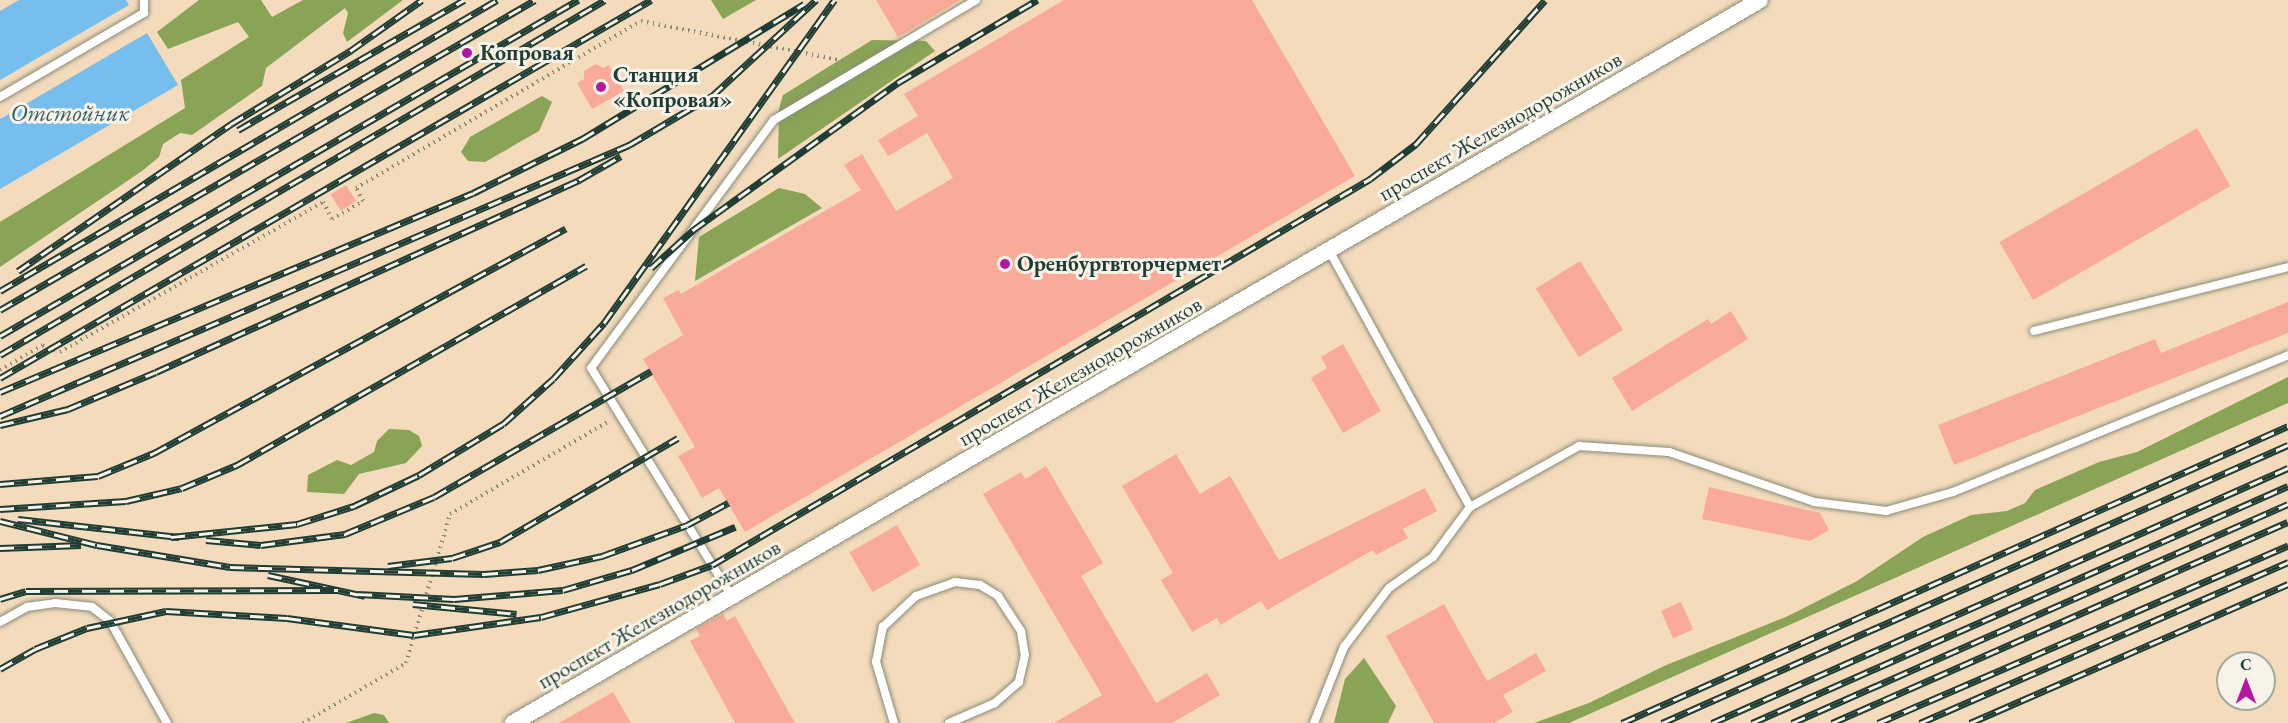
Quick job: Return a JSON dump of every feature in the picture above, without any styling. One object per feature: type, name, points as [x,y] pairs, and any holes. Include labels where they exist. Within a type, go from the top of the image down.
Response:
[{"type":"street","name":"проспект Железнодорожников","points":[[513,723],[1330,252],[1760,0]]},
{"type":"lane","points":[[0,97],[144,13],[144,0]]},
{"type":"lane","points":[[732,598],[591,368],[774,120],[976,0]]},
{"type":"lane","points":[[1330,252],[1470,507]]},
{"type":"lane","points":[[2034,331],[2288,267]]},
{"type":"lane","points":[[1314,723],[1344,647],[1389,588],[1433,557],[1470,507],[1579,446],[1669,452],[1814,502],[1886,511],[1953,492],[2288,355]]},
{"type":"lane","points":[[894,723],[876,662],[883,627],[916,596],[955,582],[980,585],[998,596],[1021,631],[1025,655],[1019,682],[1003,696],[949,723]]},
{"type":"lane","points":[[0,622],[27,606],[55,603],[92,607],[110,621],[167,723]]},
{"type":"path","points":[[0,370],[43,345],[60,352],[322,202],[332,219],[363,201],[356,188],[641,21],[866,66]]},
{"type":"path","points":[[303,723],[406,663],[450,514],[620,415]]},
{"type":"green space","points":[[199,0],[261,0],[272,17],[303,0],[403,0],[347,42],[343,33],[348,13],[345,8],[266,68],[262,86],[192,135],[180,133],[163,144],[159,157],[142,171],[0,267],[0,222],[185,108],[181,80],[249,37],[238,22],[168,49],[157,32]]},
{"type":"green space","points":[[711,0],[756,0],[723,19]]},
{"type":"green space","points":[[872,40],[926,41],[935,51],[778,159],[779,109],[783,95]]},
{"type":"green space","points":[[542,96],[552,102],[539,131],[485,162],[468,161],[461,152],[470,137]]},
{"type":"green space","points":[[779,188],[805,194],[822,208],[695,281],[699,237]]},
{"type":"green space","points":[[2288,377],[2288,403],[1569,723],[1534,723],[1589,703],[1664,666],[1788,616],[1857,581],[1923,537],[1971,515],[2007,511],[2025,503],[2035,490],[2099,462],[2137,452]]},
{"type":"green space","points":[[389,429],[409,430],[419,436],[422,446],[406,463],[359,474],[344,494],[307,492],[308,475],[337,460],[351,465],[374,452],[377,441]]},
{"type":"green space","points":[[1364,658],[1396,706],[1388,723],[1334,723],[1345,679]]},
{"type":"green space","points":[[374,713],[384,715],[389,723],[346,723]]},
{"type":"water","name":"Отстойник","points":[[19,0],[126,0],[129,5],[0,80],[0,11]]},
{"type":"water","name":"Отстойник","points":[[147,33],[178,85],[0,189],[0,119]]},
{"type":"building","points":[[876,0],[960,0],[898,37]]},
{"type":"building","name":"Оренбургвторчермет","points":[[1064,0],[1252,0],[1355,176],[745,532],[719,488],[702,498],[678,456],[695,447],[643,359],[683,335],[663,298],[679,290],[681,294],[861,190],[844,165],[862,154],[896,211],[953,178],[927,133],[888,156],[878,140],[918,116],[904,94]]},
{"type":"building","name":"Станция «Копровая»","points":[[596,64],[603,68],[609,65],[624,91],[592,109],[577,83],[584,79],[584,71]]},
{"type":"building","points":[[2197,128],[2230,186],[2033,300],[2000,242]]},
{"type":"building","points":[[346,185],[356,201],[341,211],[331,195]]},
{"type":"building","points":[[1580,261],[1623,330],[1579,357],[1536,289]]},
{"type":"building","points":[[2288,302],[2288,333],[1954,465],[1938,425],[2155,339],[2161,353]]},
{"type":"building","points":[[1731,311],[1748,339],[1632,411],[1612,378],[1708,319],[1711,324]]},
{"type":"building","points":[[1343,344],[1381,411],[1343,433],[1311,378],[1327,368],[1321,357]]},
{"type":"building","points":[[1176,454],[1200,494],[1230,476],[1279,560],[1425,488],[1437,511],[1403,529],[1408,538],[1376,555],[1373,550],[1267,610],[1261,601],[1220,625],[1217,618],[1192,632],[1161,580],[1173,573],[1122,486]]},
{"type":"building","points":[[1046,466],[1103,563],[1081,576],[1156,703],[1207,673],[1220,695],[1172,723],[1054,723],[1102,695],[983,494],[1021,472],[1025,479]]},
{"type":"building","points":[[1709,487],[1820,513],[1829,530],[1810,541],[1702,519]]},
{"type":"building","points":[[897,525],[920,565],[872,592],[849,552]]},
{"type":"building","points":[[708,587],[713,595],[686,612],[681,604]]},
{"type":"building","points":[[1681,602],[1693,629],[1673,638],[1661,611]]},
{"type":"building","points":[[1444,604],[1487,681],[1536,653],[1546,671],[1503,695],[1513,712],[1494,723],[1434,723],[1386,636]]},
{"type":"building","points":[[723,614],[727,621],[735,616],[795,723],[735,723],[690,641],[700,636],[696,629]]},
{"type":"building","points":[[613,692],[631,723],[559,723]]},
{"type":"railway","points":[[18,271],[231,124],[350,51],[422,0]]},
{"type":"railway","points":[[238,130],[464,0]]},
{"type":"railway","points":[[0,291],[497,0]]},
{"type":"railway","points":[[0,310],[535,0]]},
{"type":"railway","points":[[0,336],[578,0]]},
{"type":"railway","points":[[0,355],[605,0]]},
{"type":"railway","points":[[0,378],[651,0]]},
{"type":"railway","points":[[0,416],[629,145],[712,96],[816,0]]},
{"type":"railway","points":[[171,537],[297,524],[354,506],[419,475],[503,424],[553,379],[604,323],[834,0]]},
{"type":"railway","points":[[651,268],[693,230],[899,82],[1037,0]]},
{"type":"railway","points":[[0,669],[35,649],[87,628],[166,611],[287,618],[414,635],[541,617],[660,584],[712,565],[1370,179],[1416,144],[1545,0]]},
{"type":"railway","points":[[0,392],[473,193],[582,139],[804,4]]},
{"type":"railway","points":[[0,425],[68,409],[156,372],[579,180],[621,156]]},
{"type":"railway","points":[[0,484],[98,476],[154,453],[566,228]]},
{"type":"railway","points":[[0,509],[126,501],[182,488],[237,465],[586,266]]},
{"type":"railway","points":[[206,540],[261,545],[345,534],[434,497],[651,371]]},
{"type":"railway","points":[[1622,723],[2288,426]]},
{"type":"railway","points":[[388,566],[452,558],[500,542],[678,438]]},
{"type":"railway","points":[[1662,723],[2288,445]]},
{"type":"railway","points":[[1712,723],[2288,468]]},
{"type":"railway","points":[[1752,723],[2288,486]]},
{"type":"railway","points":[[0,521],[97,545],[230,567],[484,574],[538,570],[602,556],[687,525],[728,503]]},
{"type":"railway","points":[[1792,723],[2288,504]]},
{"type":"railway","points":[[18,519],[179,537]]},
{"type":"railway","points":[[1832,723],[2288,522]]},
{"type":"railway","points":[[358,594],[454,599],[563,590],[632,570],[735,527]]},
{"type":"railway","points":[[0,548],[81,545]]},
{"type":"railway","points":[[1878,723],[2288,546]]},
{"type":"railway","points":[[1920,723],[2288,562]]},
{"type":"railway","points":[[268,575],[365,596]]},
{"type":"railway","points":[[1970,723],[2288,584]]},
{"type":"railway","points":[[0,599],[26,591],[338,590]]},
{"type":"railway","points":[[413,604],[517,614]]},
{"type":"place","name":"Копровая","points":[[467,53]]},
{"type":"place","name":"Станция «Копровая»","points":[[601,87]]},
{"type":"place","name":"Оренбургвторчермет","points":[[1005,264]]}]
